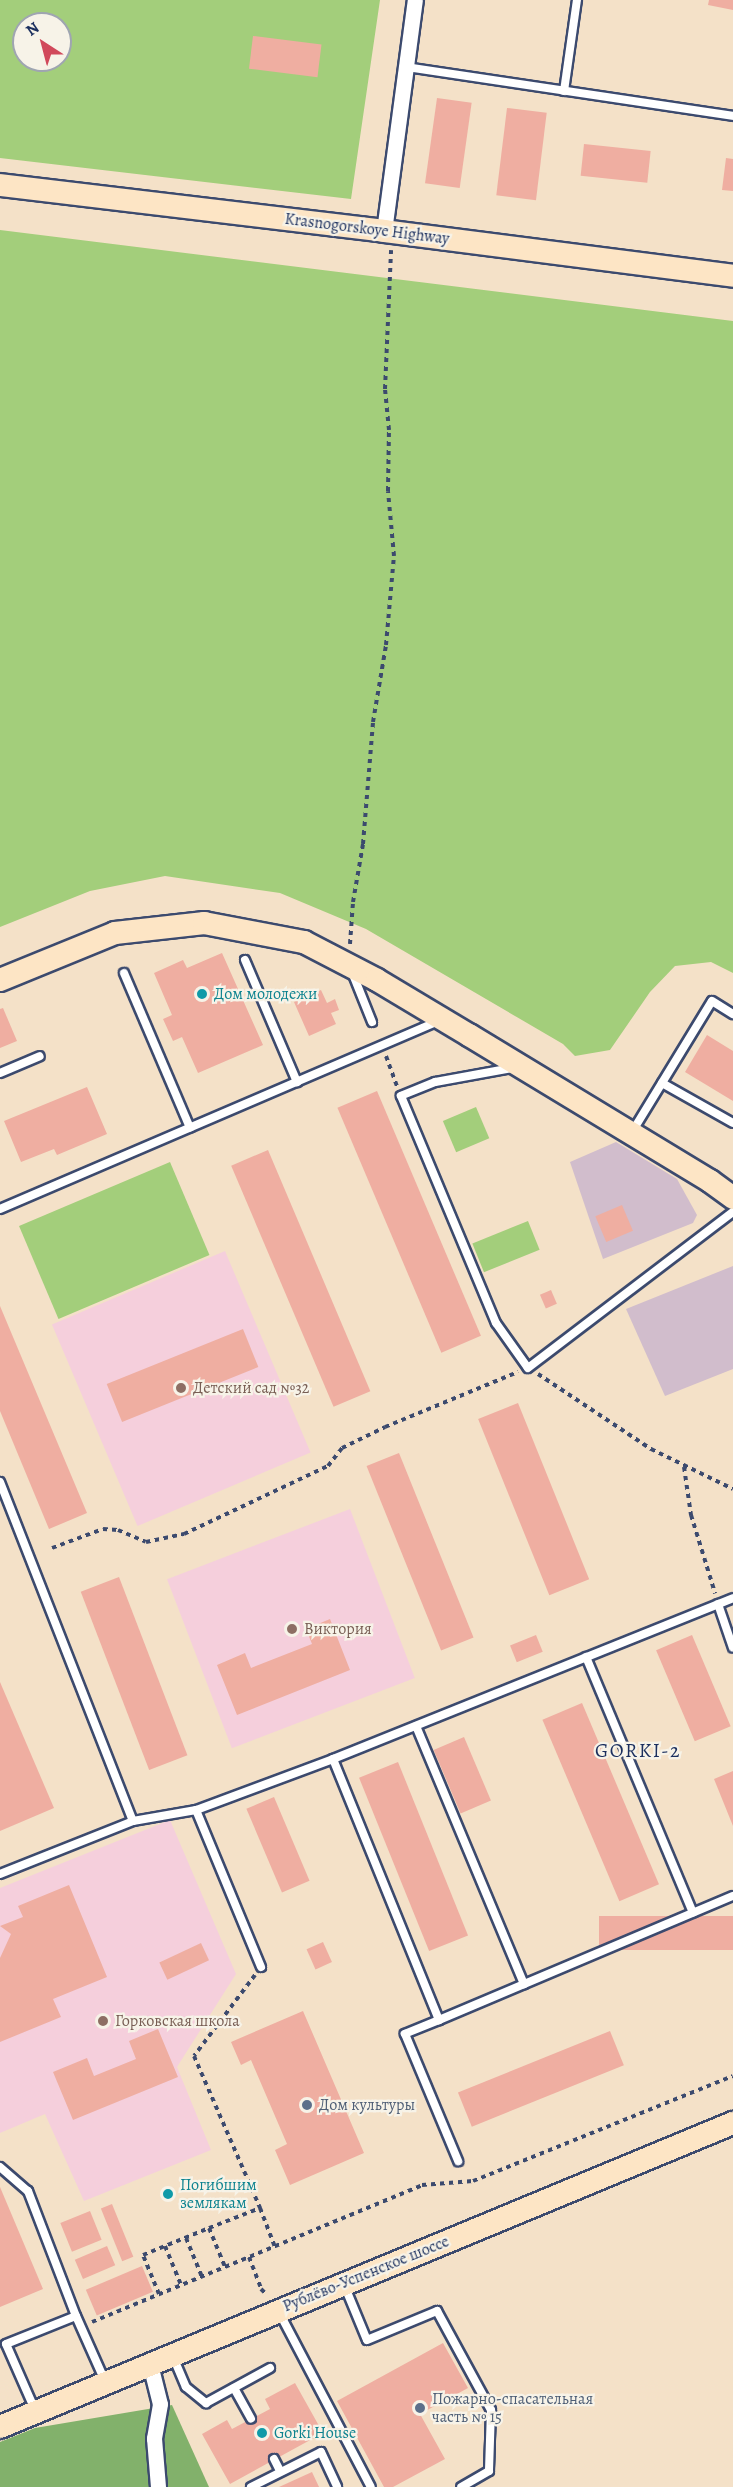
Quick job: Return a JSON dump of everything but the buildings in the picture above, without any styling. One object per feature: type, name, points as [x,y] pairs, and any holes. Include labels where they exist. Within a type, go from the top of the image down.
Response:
[{"type":"street","points":[[388,237],[415,0]]},
{"type":"street","name":"Krasnogorskoye Highway","points":[[0,185],[388,237],[733,276]]},
{"type":"street","points":[[0,980],[115,933],[204,923],[304,942],[349,965],[522,1066],[710,1181],[733,1198]]},
{"type":"street","name":"Рублёво-Успенское шоссе","points":[[0,2427],[172,2355],[272,2302],[344,2283],[733,2123]]},
{"type":"street","points":[[150,2364],[160,2404],[154,2438],[158,2487]]},
{"type":"lane","points":[[564,91],[577,0]]},
{"type":"lane","points":[[406,67],[733,116]]},
{"type":"lane","points":[[245,960],[297,1082]]},
{"type":"lane","points":[[349,965],[372,1022]]},
{"type":"lane","points":[[124,973],[190,1128]]},
{"type":"lane","points":[[632,1133],[712,1001],[733,1014]]},
{"type":"lane","points":[[0,1209],[443,1019]]},
{"type":"lane","points":[[0,1073],[40,1056]]},
{"type":"lane","points":[[522,1066],[435,1082],[401,1096],[496,1323],[528,1368],[733,1212]]},
{"type":"lane","points":[[662,1083],[733,1123]]},
{"type":"lane","points":[[0,1482],[133,1821]]},
{"type":"lane","points":[[0,1874],[133,1821],[196,1810],[333,1759],[733,1598]]},
{"type":"lane","points":[[718,1604],[733,1648]]},
{"type":"lane","points":[[586,1657],[693,1913]]},
{"type":"lane","points":[[416,1726],[524,1984]]},
{"type":"lane","points":[[333,1759],[439,2020]]},
{"type":"lane","points":[[196,1810],[261,1967]]},
{"type":"lane","points":[[458,2161],[405,2034],[733,1896]]},
{"type":"lane","points":[[0,2167],[28,2191],[75,2316],[106,2383]]},
{"type":"lane","points":[[344,2283],[367,2340],[437,2311],[491,2410],[489,2471],[461,2487]]},
{"type":"lane","points":[[272,2302],[371,2487]]},
{"type":"lane","points":[[36,2412],[6,2344],[75,2316]]},
{"type":"lane","points":[[172,2355],[186,2387],[206,2403],[270,2368]]},
{"type":"lane","points":[[234,2388],[251,2419]]},
{"type":"lane","points":[[252,2487],[321,2452],[337,2487]]},
{"type":"lane","points":[[274,2459],[280,2471]]},
{"type":"path","points":[[349,965],[353,902],[363,844],[373,722],[386,645],[394,556],[388,491],[385,388],[388,237]]},
{"type":"path","points":[[52,1548],[103,1529],[118,1530],[146,1542],[184,1534],[328,1466],[342,1449],[385,1427],[528,1368],[651,1449],[733,1489]]},
{"type":"path","points":[[684,1466],[691,1515],[718,1604]]},
{"type":"path","points":[[261,1967],[194,2056],[275,2247]]},
{"type":"path","points":[[80,2327],[422,2185],[473,2181],[733,2076]]},
{"type":"path","points":[[159,2294],[143,2255],[260,2208]]},
{"type":"path","points":[[209,2228],[225,2267]]},
{"type":"path","points":[[186,2238],[202,2277]]},
{"type":"path","points":[[165,2246],[181,2285]]},
{"type":"path","points":[[249,2257],[272,2302]]},
{"type":"shaded area","points":[[616,1142],[677,1179],[697,1215],[693,1223],[603,1259],[570,1162]]},
{"type":"shaded area","name":"Детский сад №32","points":[[225,1251],[311,1453],[138,1526],[52,1324]]},
{"type":"shaded area","points":[[733,1266],[733,1369],[665,1396],[626,1309]]},
{"type":"shaded area","name":"Виктория","points":[[350,1509],[415,1678],[232,1748],[167,1579]]},
{"type":"shaded area","name":"Горковская школа","points":[[170,1820],[236,1974],[177,2067],[211,2150],[84,2201],[45,2114],[0,2133],[0,1888]]},
{"type":"green space","points":[[0,0],[380,0],[351,199],[0,158]]},
{"type":"green space","points":[[0,230],[733,321],[733,973],[711,962],[675,966],[650,992],[610,1050],[575,1056],[563,1044],[366,929],[280,893],[165,876],[90,891],[0,927]]},
{"type":"green space","points":[[476,1107],[489,1138],[456,1152],[443,1121]]},
{"type":"green space","points":[[170,1162],[209,1255],[59,1319],[19,1226]]},
{"type":"green space","points":[[528,1221],[540,1250],[484,1272],[472,1243]]},
{"type":"green space","points":[[172,2405],[209,2487],[0,2487],[0,2442],[35,2428]]},
{"type":"place","name":"Дом молодежи","points":[[202,994]]},
{"type":"place","name":"Детский сад №32","points":[[181,1388]]},
{"type":"place","name":"Виктория","points":[[292,1629]]},
{"type":"place","name":"Горковская школа","points":[[103,2021]]},
{"type":"place","name":"Дом культуры","points":[[307,2105]]},
{"type":"place","name":"Погибшим землякам","points":[[168,2194]]},
{"type":"place","name":"Пожарно-спасательная часть № 15","points":[[420,2408]]},
{"type":"place","name":"Gorki House","points":[[262,2433]]},
{"type":"district","name":"GORKI-2","points":[[638,1750]]}]
